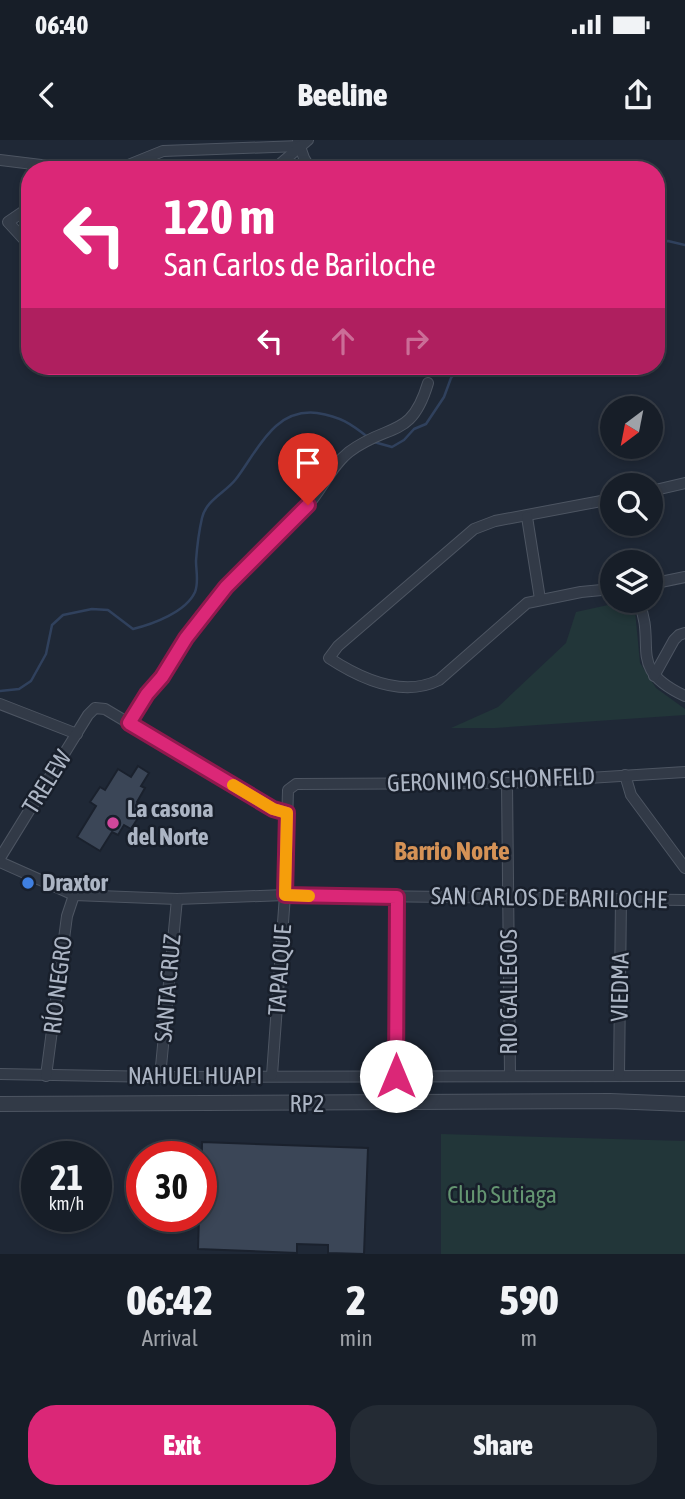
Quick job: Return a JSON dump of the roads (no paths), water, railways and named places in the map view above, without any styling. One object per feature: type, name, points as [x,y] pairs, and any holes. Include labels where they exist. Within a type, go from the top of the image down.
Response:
[{"type":"street","points":[[138,161],[163,151],[302,142]]},
{"type":"street","points":[[282,161],[302,142]]},
{"type":"street","points":[[302,142],[305,161]]},
{"type":"street","points":[[0,160],[21,163]]},
{"type":"street","points":[[21,213],[8,222],[21,236]]},
{"type":"street","points":[[287,813],[273,809],[129,723],[186,638],[226,587],[308,505],[339,462],[377,434],[399,429],[407,424],[422,401],[428,383]]},
{"type":"street","points":[[663,489],[685,484]]},
{"type":"street","points":[[600,502],[495,522],[474,530],[329,657],[391,687],[426,687],[439,680],[520,608],[540,599],[600,591]]},
{"type":"street","points":[[527,517],[540,599]]},
{"type":"street","points":[[663,582],[685,577]]},
{"type":"street","points":[[643,613],[647,659],[654,676],[667,687],[685,696]]},
{"type":"street","points":[[654,676],[674,640],[685,633]]},
{"type":"street","points":[[0,704],[77,734]]},
{"type":"street","name":"TRELEW","points":[[0,860],[95,708],[105,709],[129,723]]},
{"type":"street","name":"GERONIMO SCHONFELD","points":[[296,784],[507,783],[685,772]]},
{"type":"street","points":[[625,775],[631,795],[685,868]]},
{"type":"street","name":"RIO GALLEGOS","points":[[507,783],[510,1075]]},
{"type":"street","name":"TAPALQUE","points":[[272,1076],[285,895],[288,790],[296,784]]},
{"type":"street","name":"SAN CARLOS DE BARILOCHE","points":[[0,860],[74,895],[177,899],[285,895],[685,900]]},
{"type":"street","name":"RÍO NEGRO","points":[[46,1076],[67,916],[74,895]]},
{"type":"street","points":[[396,1076],[397,897]]},
{"type":"street","name":"VIEDMA","points":[[619,1076],[621,898]]},
{"type":"street","name":"SANTA CRUZ","points":[[160,1077],[177,899]]},
{"type":"street","name":"NAHUEL HUAPI","points":[[0,1074],[160,1077],[685,1076]]},
{"type":"street","name":"RP2","points":[[0,1095],[55,1104]]},
{"type":"street","name":"RP2","points":[[0,1104],[611,1101],[685,1104]]},
{"type":"waterway","points":[[665,241],[685,245]]},
{"type":"waterway","points":[[374,442],[392,447],[404,440],[414,429],[426,424],[444,397],[454,375]]},
{"type":"waterway","points":[[0,691],[19,689],[31,681],[46,654],[52,625],[63,615],[92,609],[108,610],[133,629],[159,620],[184,606],[196,588],[197,550],[202,518],[207,506],[232,484],[260,444],[278,424],[302,413],[317,413],[345,421],[369,438]]},
{"type":"place","name":"La casona del Norte","points":[[113,823]]},
{"type":"place","name":"Draxtor","points":[[28,883]]},
{"type":"district","name":"Barrio Norte","points":[[452,851]]},
{"type":"park label","name":"Club Sutiaga","points":[[502,1195]]}]
